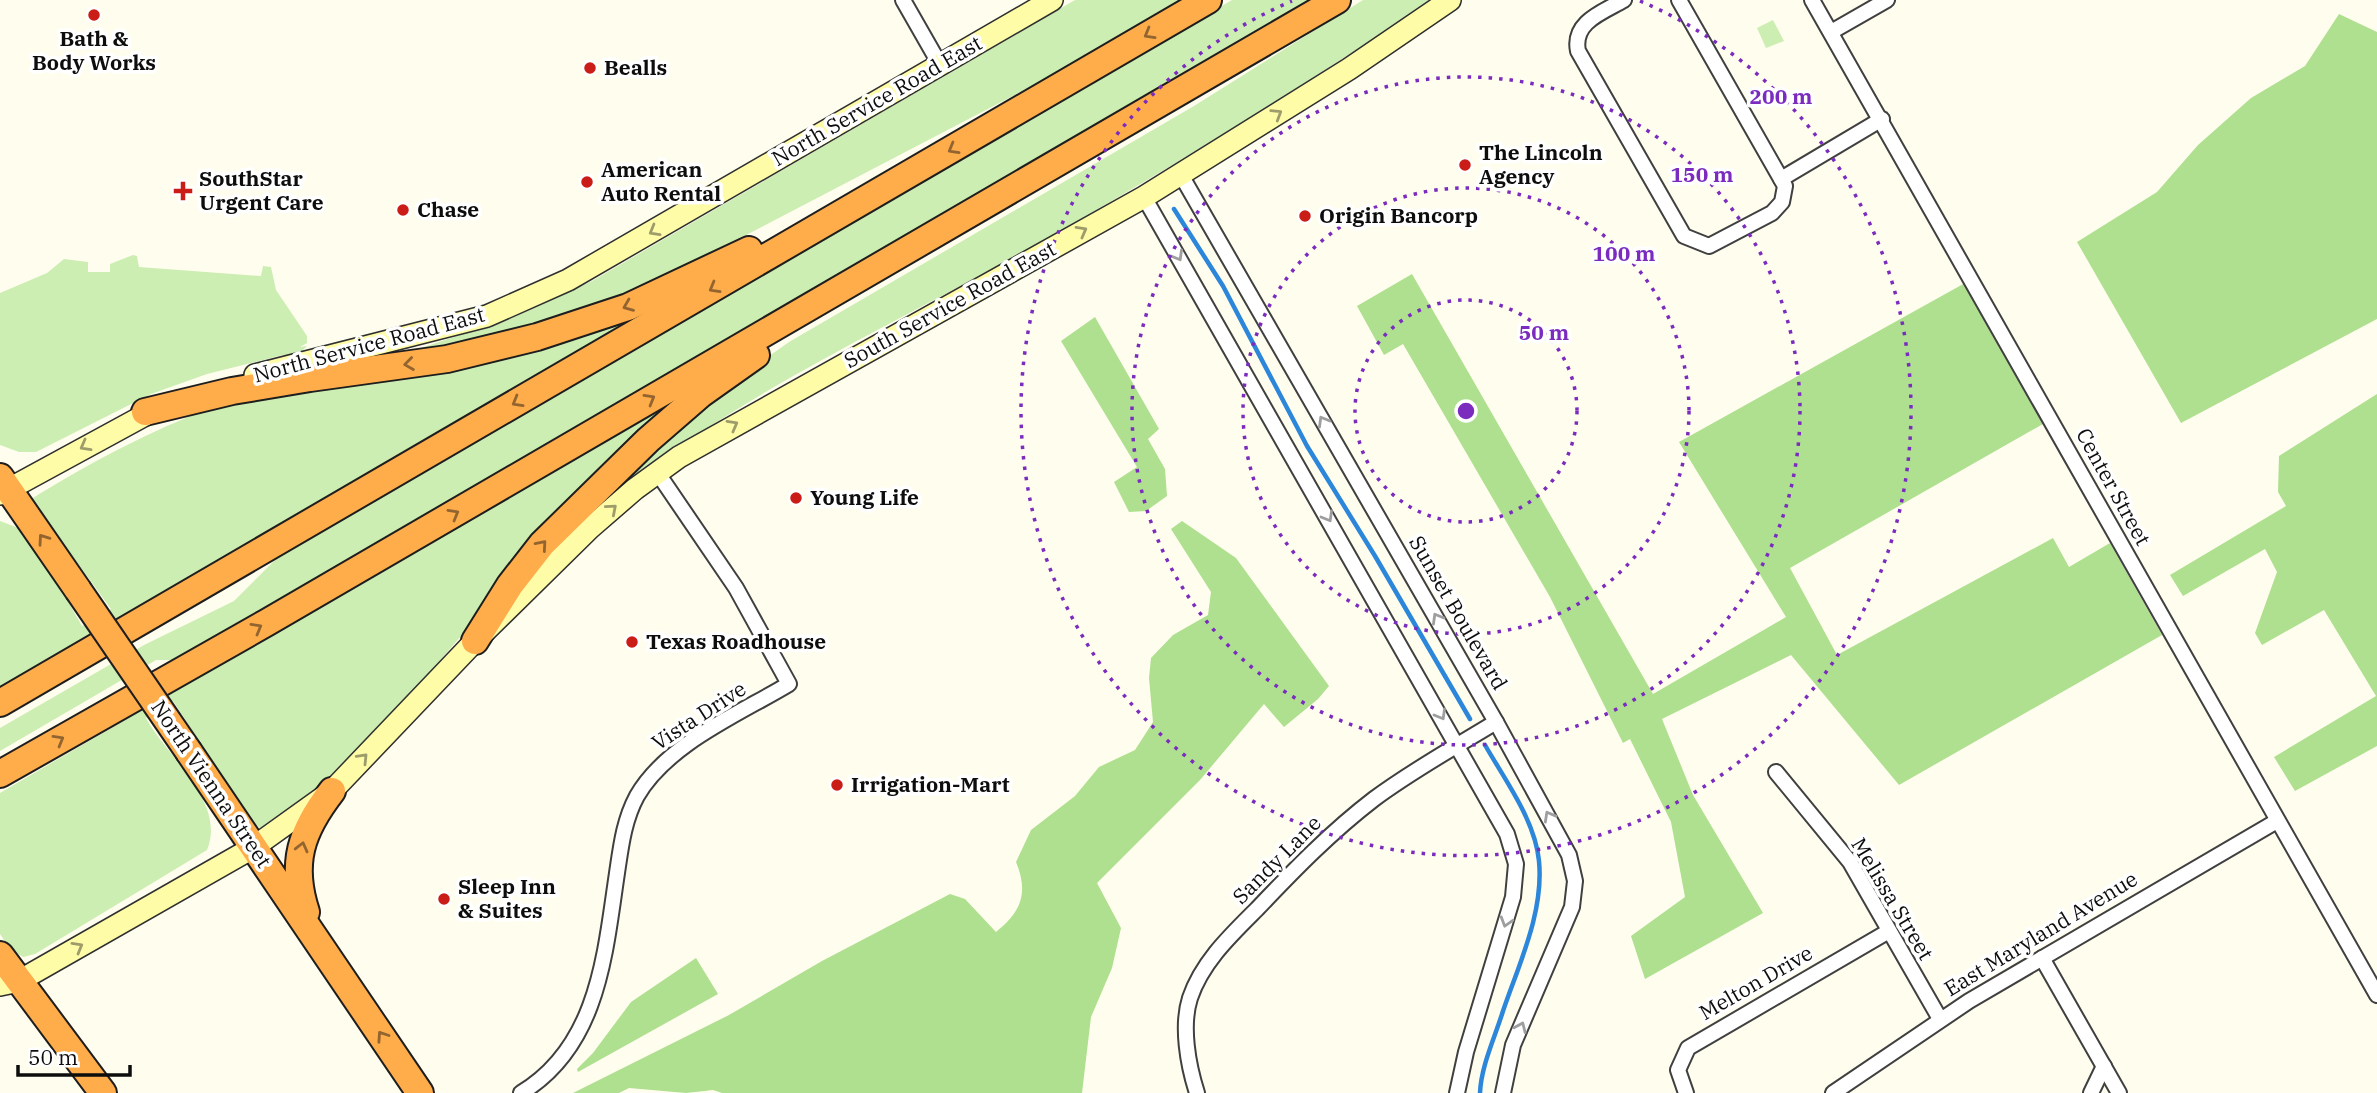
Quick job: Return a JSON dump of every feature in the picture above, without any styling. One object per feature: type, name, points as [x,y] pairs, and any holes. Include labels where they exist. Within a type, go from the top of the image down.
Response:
[{"type":"highway","points":[[0,703],[1208,0]]},
{"type":"highway","points":[[0,774],[1337,0]]},
{"type":"highway","points":[[145,412],[232,391],[447,359],[537,337],[628,307],[912,173]]},
{"type":"highway","points":[[475,641],[510,585],[542,544],[648,440],[701,394],[887,261]]},
{"type":"highway","name":"North Vienna Street","points":[[3,487],[78,590],[420,1093]]},
{"type":"highway","points":[[312,932],[297,876],[299,857],[307,829],[332,791]]},
{"type":"highway","points":[[0,955],[10,983],[97,1091]]},
{"type":"main road","name":"North Service Road East","points":[[3,487],[145,412],[228,381],[487,316],[556,285],[1052,0]]},
{"type":"main road","name":"South Service Road East","points":[[10,983],[254,847],[332,791],[475,641],[590,528],[657,472],[718,433],[1144,197],[1349,69],[1451,0]]},
{"type":"street","points":[[903,0],[939,63]]},
{"type":"street","points":[[1624,0],[1581,26],[1576,36],[1578,51],[1684,236],[1702,245],[1716,244],[1772,213],[1784,197],[1781,179],[1679,0]]},
{"type":"street","name":"Center Street","points":[[1812,0],[1882,119],[2377,995]]},
{"type":"street","points":[[1831,32],[1887,0]]},
{"type":"street","points":[[1781,179],[1882,119]]},
{"type":"street","name":"Sunset Boulevard","points":[[1181,175],[1496,722],[1559,834],[1573,867],[1575,881],[1569,918],[1513,1045],[1503,1093]]},
{"type":"street","points":[[1144,197],[1507,834],[1516,879],[1457,1093]]},
{"type":"street","name":"Vista Drive","points":[[521,1093],[549,1070],[567,1049],[595,1000],[603,971],[622,839],[627,817],[638,794],[662,762],[789,684],[736,588],[657,472]]},
{"type":"street","name":"Sandy Lane","points":[[1197,1093],[1189,1061],[1187,1012],[1199,978],[1216,953],[1288,876],[1343,824],[1412,773],[1496,722]]},
{"type":"street","name":"Melissa Street","points":[[1776,772],[1850,862],[1940,1019]]},
{"type":"street","name":"East Maryland Avenue","points":[[1833,1093],[1940,1019],[2277,821]]},
{"type":"street","name":"Melton Drive","points":[[1686,1093],[1678,1070],[1688,1048],[1889,931]]},
{"type":"street","points":[[2042,958],[2119,1093]]},
{"type":"street","points":[[2091,1093],[2104,1066]]},
{"type":"green space","points":[[1075,0],[1183,0],[1032,86],[685,267],[598,308],[423,353],[421,348],[514,317],[592,281]]},
{"type":"green space","points":[[1232,0],[1308,0],[176,660],[156,660],[0,751],[0,728],[144,645],[234,601],[279,556]]},
{"type":"green space","points":[[1363,0],[1432,0],[1275,102],[1116,199],[843,348],[734,411],[632,481],[585,521],[629,471],[680,424],[789,342],[1194,106]]},
{"type":"green space","points":[[2339,14],[2377,32],[2377,319],[2181,423],[2077,242],[2157,192],[2198,145],[2251,98],[2305,66]]},
{"type":"green space","points":[[1773,20],[1784,41],[1766,48],[1757,28]]},
{"type":"green space","points":[[137,256],[139,267],[261,276],[263,266],[271,267],[276,290],[307,336],[307,343],[300,347],[307,346],[299,354],[285,359],[283,355],[207,374],[151,394],[36,452],[19,452],[0,445],[0,293],[47,273],[64,259],[88,262],[88,272],[110,272],[110,264]]},
{"type":"green space","points":[[1412,274],[1653,694],[1786,617],[1679,442],[1965,283],[2043,424],[1790,568],[1837,655],[2053,538],[2069,567],[2110,543],[2162,635],[1899,785],[1791,655],[1662,719],[1693,795],[1763,913],[1645,979],[1631,936],[1685,897],[1671,822],[1630,739],[1623,743],[1550,597],[1403,344],[1384,355],[1357,306]]},
{"type":"green space","points":[[1095,317],[1159,429],[1148,439],[1165,469],[1167,496],[1146,511],[1129,512],[1114,482],[1137,467],[1061,341]]},
{"type":"green space","points":[[629,318],[628,323],[0,690],[0,521],[21,529],[61,584],[59,586],[82,626],[111,609],[31,499],[53,485],[143,437],[214,407]]},
{"type":"green space","points":[[2377,394],[2377,746],[2295,791],[2274,757],[2376,696],[2324,610],[2262,645],[2255,633],[2277,572],[2265,549],[2183,596],[2170,575],[2286,506],[2278,492],[2279,456]]},
{"type":"green space","points":[[672,401],[675,404],[484,609],[385,725],[321,784],[267,825],[260,828],[252,821],[173,701],[146,718],[202,797],[209,814],[211,832],[207,850],[35,954],[23,957],[10,949],[0,934],[0,793]]},
{"type":"green space","points":[[1182,521],[1236,558],[1329,686],[1318,699],[1284,727],[1264,704],[1200,780],[1097,883],[1121,928],[1112,968],[1091,1017],[1082,1093],[722,1093],[713,1090],[686,1093],[629,1088],[619,1093],[573,1093],[729,1015],[822,961],[950,894],[965,899],[996,932],[1005,925],[1020,901],[1022,883],[1016,862],[1031,830],[1075,796],[1099,767],[1135,750],[1153,722],[1149,678],[1151,658],[1173,635],[1208,615],[1211,592],[1171,529]]},
{"type":"green space","points":[[696,958],[718,994],[578,1072],[577,1069],[593,1053],[631,1002]]},
{"type":"waterway","points":[[1174,209],[1223,286],[1307,446],[1470,719]]},
{"type":"waterway","points":[[1480,1093],[1489,1052],[1529,937],[1540,880],[1532,831],[1518,801],[1485,745]]},
{"type":"place","name":"Bath & Body Works","points":[[94,15]]},
{"type":"place","name":"Bealls","points":[[590,68]]},
{"type":"place","name":"The Lincoln Agency","points":[[1465,165]]},
{"type":"place","name":"American Auto Rental","points":[[587,182]]},
{"type":"place","name":"SouthStar Urgent Care","points":[[183,191]]},
{"type":"place","name":"Chase","points":[[403,210]]},
{"type":"place","name":"Origin Bancorp","points":[[1305,216]]},
{"type":"place","name":"Young Life","points":[[796,498]]},
{"type":"place","name":"Texas Roadhouse","points":[[632,642]]},
{"type":"place","name":"Irrigation-Mart","points":[[837,785]]},
{"type":"place","name":"Sleep Inn & Suites","points":[[444,899]]}]
